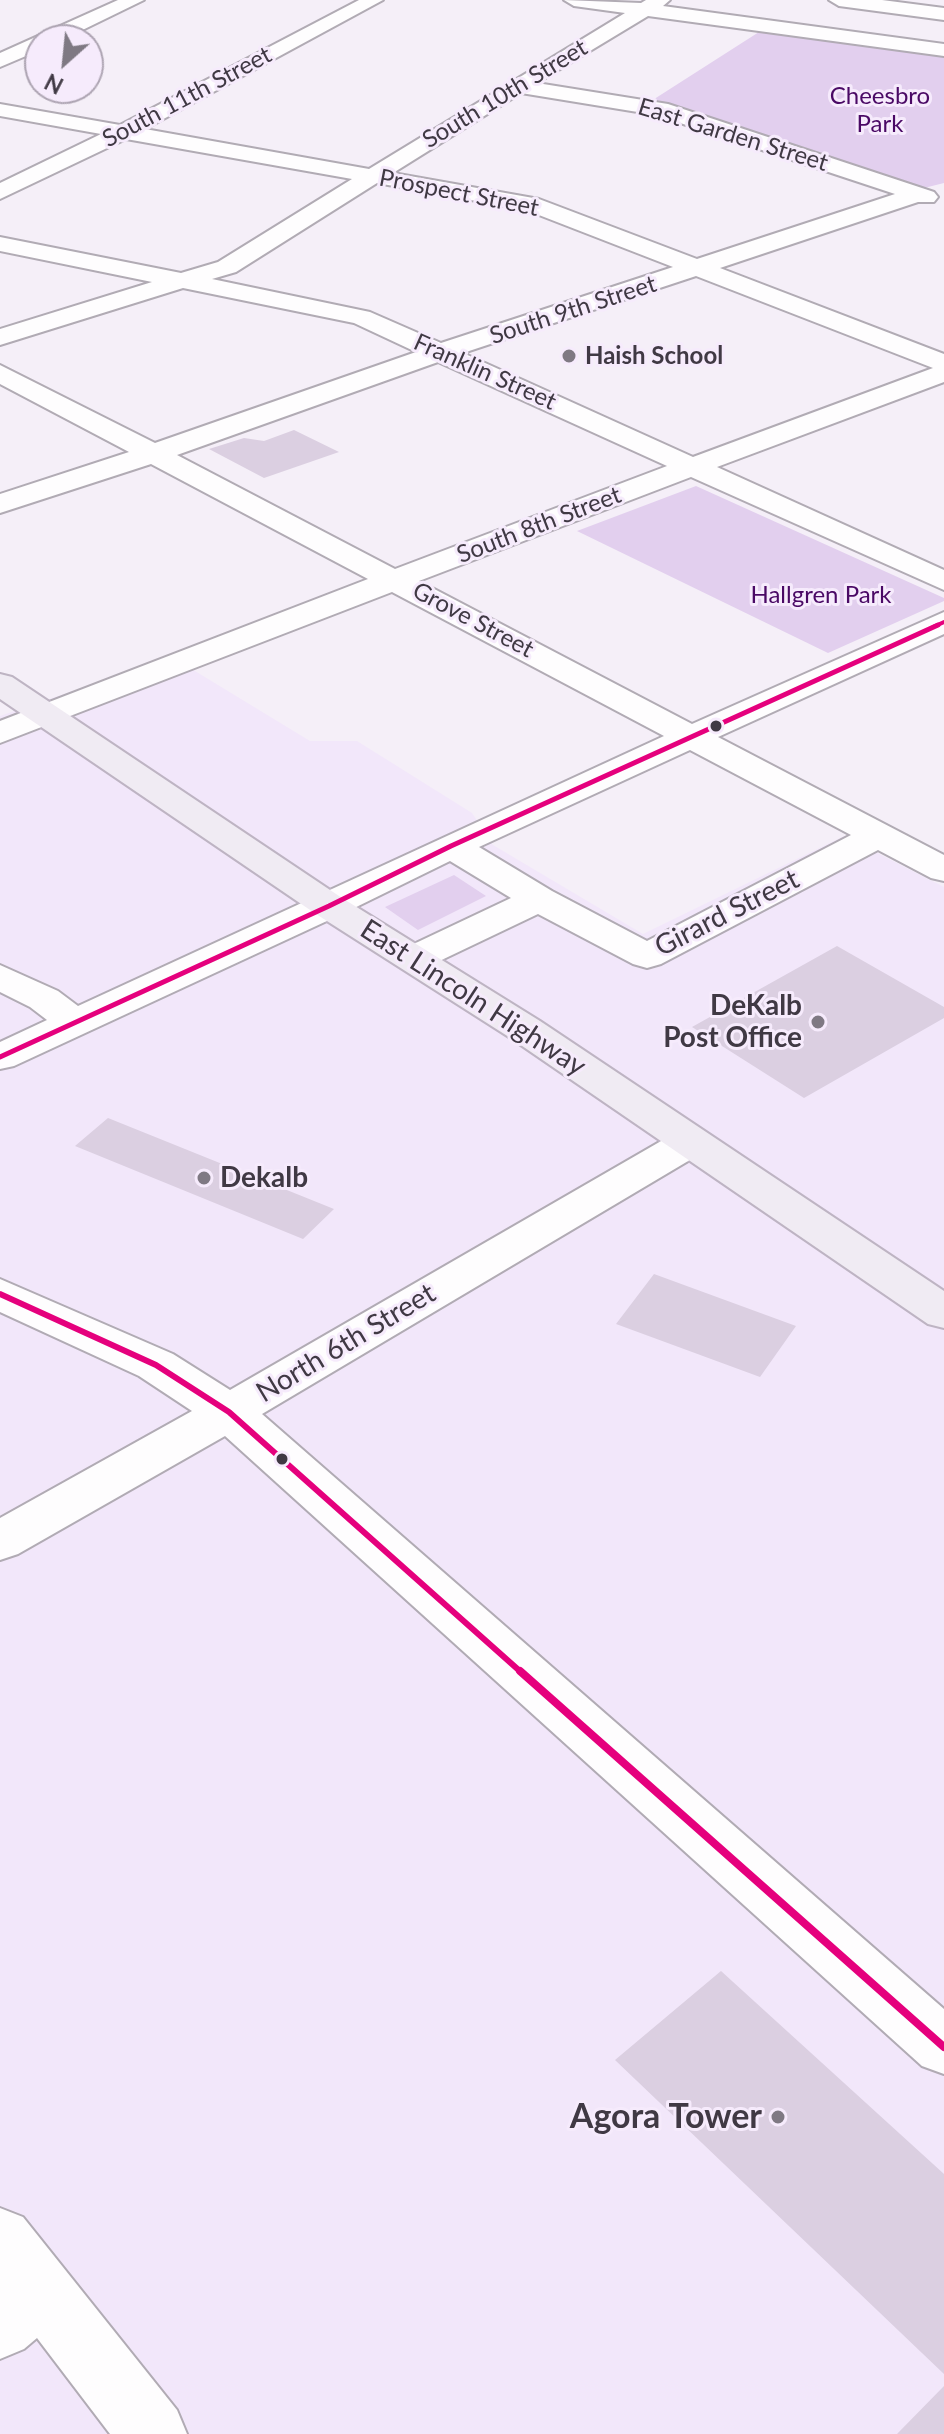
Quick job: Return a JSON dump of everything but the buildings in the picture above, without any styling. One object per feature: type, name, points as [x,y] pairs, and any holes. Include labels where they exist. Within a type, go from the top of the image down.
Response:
[{"type":"main road","name":"East Lincoln Highway","points":[[0,684],[944,1313]]},
{"type":"street","points":[[81,24],[134,0]]},
{"type":"street","name":"South 11th Street","points":[[0,192],[125,131],[373,0]]},
{"type":"street","points":[[574,0],[652,5],[944,50]]},
{"type":"street","points":[[839,0],[912,4],[944,14]]},
{"type":"street","points":[[867,40],[912,4]]},
{"type":"street","name":"South 10th Street","points":[[0,337],[227,267],[652,5]]},
{"type":"street","points":[[0,61],[24,50]]},
{"type":"street","name":"East Garden Street","points":[[517,86],[660,109],[932,198]]},
{"type":"street","name":"Prospect Street","points":[[0,110],[531,204],[944,363]]},
{"type":"street","name":"South 9th Street","points":[[0,504],[438,353],[932,198]]},
{"type":"street","name":"Franklin Street","points":[[0,244],[345,312],[944,581]]},
{"type":"street","name":"Grove Street","points":[[0,373],[944,870]]},
{"type":"street","name":"South 8th Street","points":[[0,733],[692,466],[944,373]]},
{"type":"street","points":[[0,1057],[329,906],[451,846],[944,622]]},
{"type":"street","name":"Girard Street","points":[[451,846],[539,899],[647,956],[879,835]]},
{"type":"street","points":[[415,958],[539,899]]},
{"type":"street","points":[[0,977],[44,999],[74,1022]]},
{"type":"street","name":"North 6th Street","points":[[0,1541],[229,1412],[690,1142]]},
{"type":"street","points":[[0,1294],[156,1365],[229,1412],[944,2047]]},
{"type":"street","points":[[0,2239],[21,2310],[153,2434]]},
{"type":"shaded area","points":[[172,657],[310,741],[357,741],[472,813],[493,845],[643,934],[844,836],[944,887],[944,2434],[0,2434],[0,716]]},
{"type":"green space","name":"Cheesbro Park","points":[[759,32],[944,55],[944,183],[920,189],[709,116],[648,103]]},
{"type":"green space","name":"Hallgren Park","points":[[696,486],[944,598],[944,601],[828,653],[577,531]]},
{"type":"green space","points":[[454,875],[486,896],[418,930],[385,907]]},
{"type":"transit line","points":[[0,1057],[329,906],[451,846],[944,622]]},
{"type":"transit line","points":[[0,1294],[156,1365],[229,1412],[944,2047]]},
{"type":"place","name":"Haish School","points":[[569,356]]},
{"type":"place","name":"DeKalb Post Office","points":[[818,1022]]},
{"type":"place","name":"Dekalb","points":[[204,1178]]},
{"type":"place","name":"Agora Tower","points":[[778,2117]]}]
